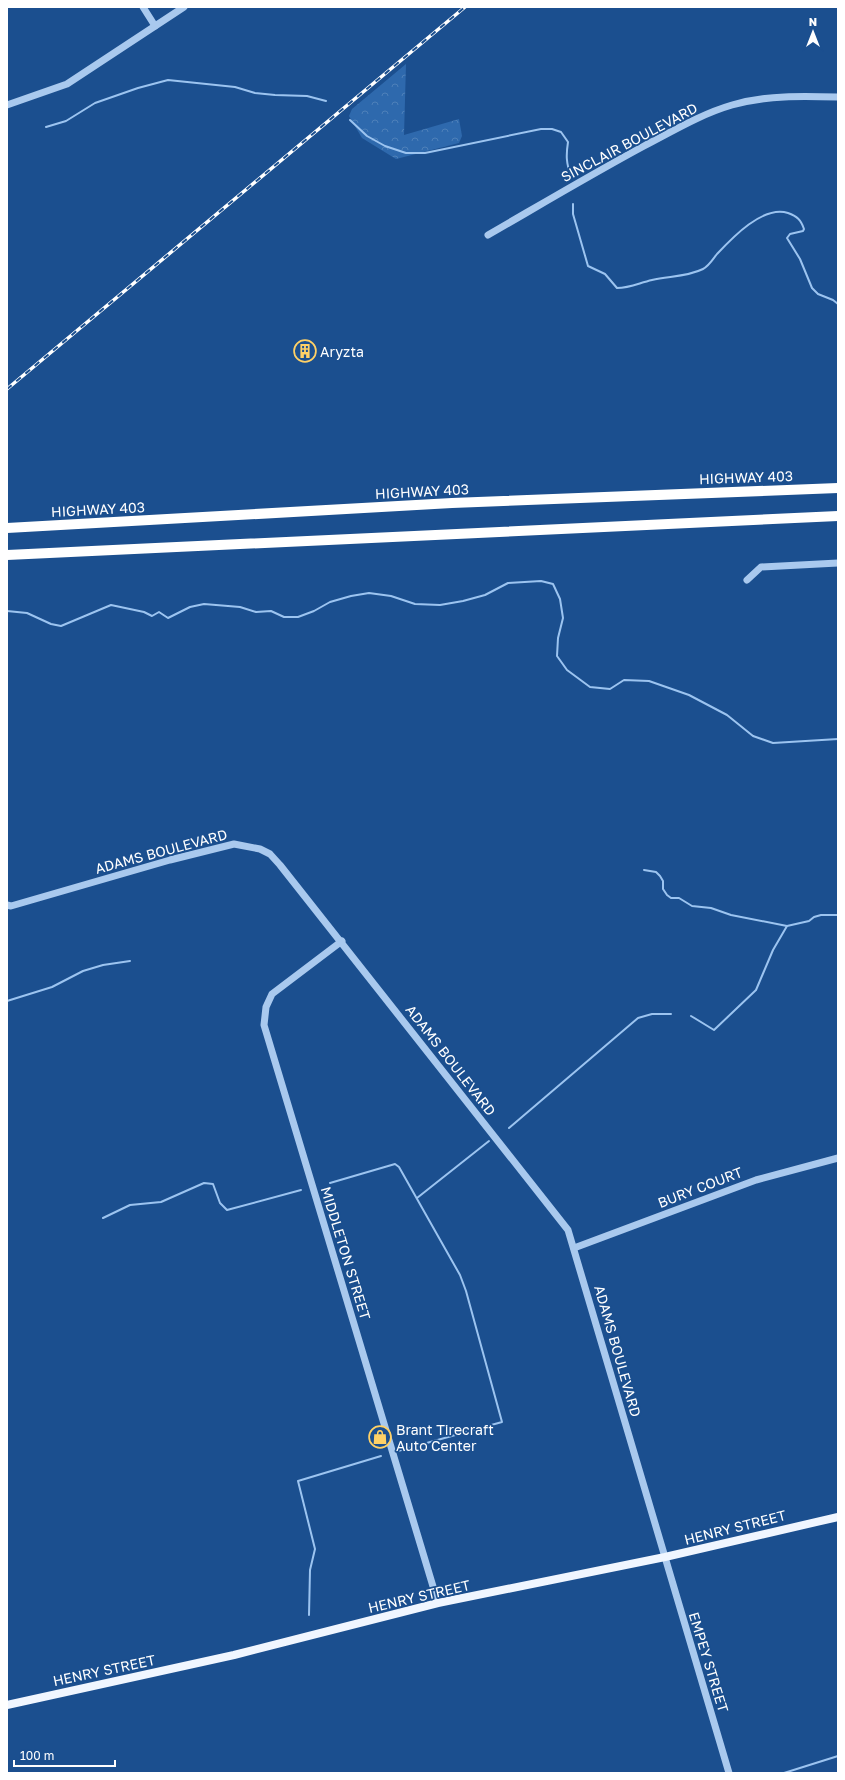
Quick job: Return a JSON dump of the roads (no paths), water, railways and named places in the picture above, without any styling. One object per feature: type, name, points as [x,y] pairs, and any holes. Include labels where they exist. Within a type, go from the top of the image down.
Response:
[{"type":"highway","points":[[791,490],[816,484],[838,482]]},
{"type":"highway","name":"HIGHWAY 403","points":[[7,528],[452,503],[838,488]]},
{"type":"highway","points":[[7,555],[838,516]]},
{"type":"main road","name":"HENRY STREET","points":[[7,1704],[234,1655],[438,1603],[665,1557],[838,1516]]},
{"type":"street","points":[[143,7],[155,26]]},
{"type":"street","points":[[7,105],[67,84],[184,7]]},
{"type":"street","name":"SINCLAIR BOULEVARD","points":[[488,235],[622,158],[710,113],[733,105],[766,98],[793,96],[838,97]]},
{"type":"street","points":[[747,580],[761,567],[838,563]]},
{"type":"street","name":"ADAMS BOULEVARD","points":[[7,905],[11,906],[170,860],[234,844],[246,845],[270,854],[342,941],[568,1230],[665,1557]]},
{"type":"street","name":"MIDDLETON STREET","points":[[342,941],[272,994],[266,1007],[264,1025],[438,1603]]},
{"type":"street","name":"BURY COURT","points":[[574,1248],[756,1180],[838,1158]]},
{"type":"street","name":"EMPEY STREET","points":[[665,1557],[729,1773]]},
{"type":"waterway","points":[[46,127],[66,121],[95,103],[138,88],[168,80],[235,87],[255,93],[307,96],[326,101]]},
{"type":"waterway","points":[[350,120],[367,136],[385,146],[406,153],[425,153],[541,129],[552,129],[561,132],[568,142],[567,159],[571,176]]},
{"type":"waterway","points":[[573,204],[573,214],[588,266],[605,274],[617,288],[697,272],[707,266],[717,254],[749,224],[768,214],[778,212],[791,214],[802,223],[804,229],[803,231],[790,234],[787,238],[800,259],[812,288],[818,294],[833,300],[838,304]]},
{"type":"waterway","points":[[7,611],[27,613],[51,624],[61,626],[111,605],[144,612],[152,616],[159,612],[168,618],[190,607],[204,604],[240,607],[256,612],[271,611],[284,617],[298,617],[314,611],[330,602],[369,593],[391,596],[415,604],[440,605],[485,595],[508,583],[541,581],[553,584],[560,599],[563,618],[558,638],[557,656],[567,670],[590,687],[610,689],[624,680],[649,681],[689,695],[727,715],[753,736],[773,743],[838,739]]},
{"type":"waterway","points":[[644,870],[656,872],[660,876],[663,881],[663,889],[667,895],[671,898],[679,898],[692,906],[711,908],[731,915],[787,926],[809,921],[814,917],[821,915],[838,915]]},
{"type":"waterway","points":[[691,1016],[714,1030],[756,990],[773,950],[787,926]]},
{"type":"waterway","points":[[7,1001],[52,987],[83,971],[103,965],[130,961]]},
{"type":"waterway","points":[[509,1128],[638,1018],[652,1014],[671,1014]]},
{"type":"waterway","points":[[417,1198],[489,1141]]},
{"type":"waterway","points":[[330,1183],[395,1164],[399,1167],[460,1275],[466,1291],[502,1422],[398,1451]]},
{"type":"waterway","points":[[103,1218],[130,1205],[161,1202],[204,1183],[213,1184],[220,1203],[227,1210],[301,1190]]},
{"type":"waterway","points":[[309,1615],[310,1570],[315,1549],[298,1481],[381,1456]]},
{"type":"waterway","points":[[784,1773],[838,1756]]},
{"type":"railway","points":[[7,389],[465,7]]},
{"type":"place","name":"Aryzta","points":[[305,351]]},
{"type":"place","name":"Brant Tirecraft Auto Center","points":[[380,1437]]}]
